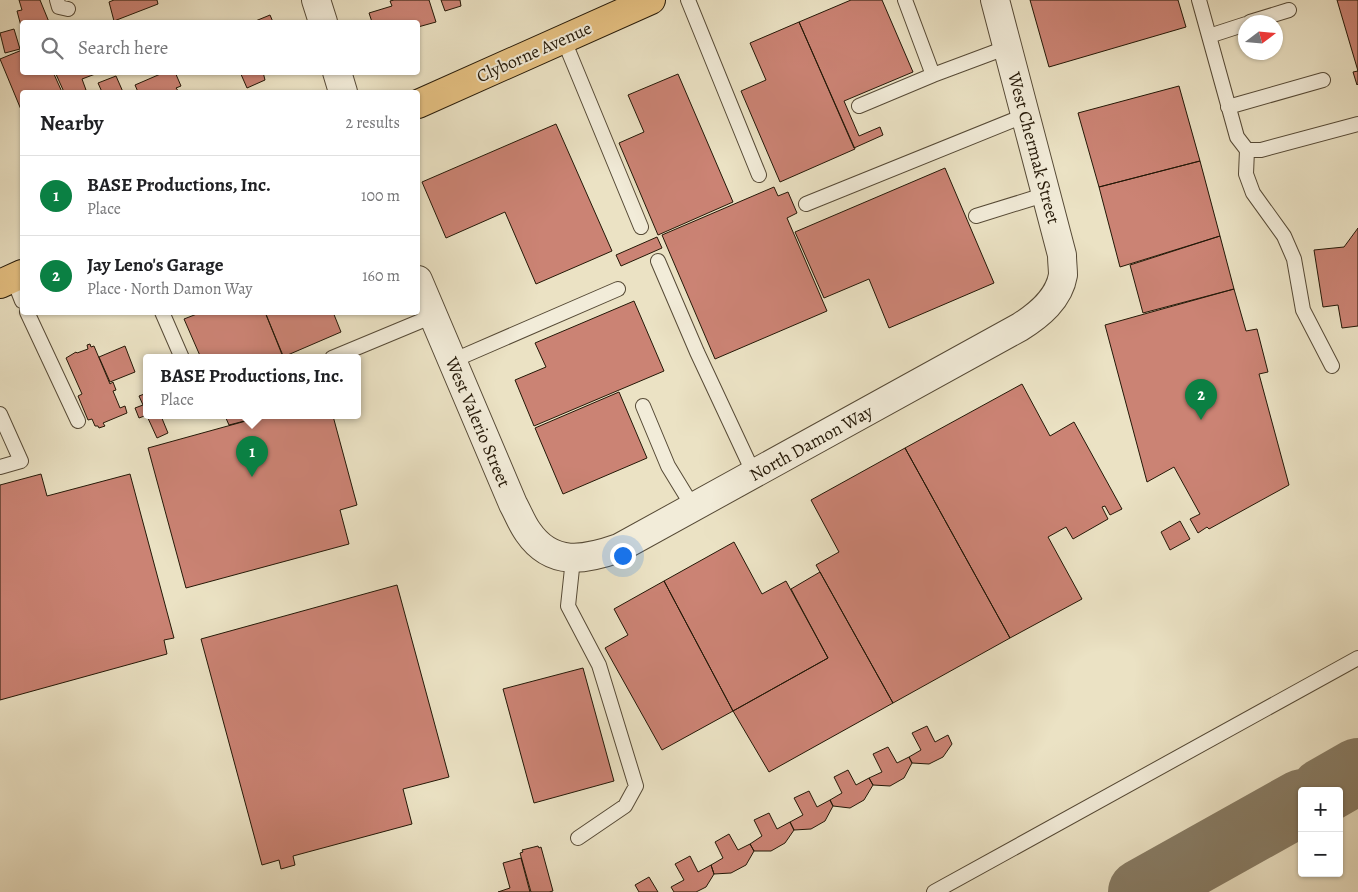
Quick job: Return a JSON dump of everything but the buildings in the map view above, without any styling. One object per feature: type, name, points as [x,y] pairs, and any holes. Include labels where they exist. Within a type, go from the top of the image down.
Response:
[{"type":"main road","name":"Clyborne Avenue","points":[[420,103],[562,38],[651,0]]},
{"type":"street","points":[[316,0],[322,20]]},
{"type":"street","name":"West Chermak Street","points":[[995,0],[1062,255],[1063,276],[1055,296]]},
{"type":"street","points":[[338,75],[342,90]]},
{"type":"street","name":"West Valerio Street","points":[[420,285],[513,504],[528,532],[540,546],[563,556]]},
{"type":"street","name":"North Damon Way","points":[[563,556],[592,557],[619,548],[1020,327],[1046,308],[1055,296]]},
{"type":"lane","points":[[57,0],[59,7],[68,9]]},
{"type":"lane","points":[[688,0],[759,175]]},
{"type":"lane","points":[[905,0],[933,75]]},
{"type":"lane","points":[[1199,0],[1237,137],[1247,150],[1246,174],[1253,193],[1284,236],[1294,259],[1303,310],[1332,366]]},
{"type":"lane","points":[[1273,15],[1289,10]]},
{"type":"lane","points":[[1209,36],[1238,27]]},
{"type":"lane","points":[[562,38],[641,227]]},
{"type":"lane","points":[[859,106],[933,75],[1008,47]]},
{"type":"lane","points":[[1228,107],[1323,80]]},
{"type":"lane","points":[[806,204],[1026,115]]},
{"type":"lane","points":[[1247,150],[1260,150],[1358,124]]},
{"type":"lane","points":[[976,216],[1047,194]]},
{"type":"lane","points":[[658,262],[697,352],[754,474]]},
{"type":"lane","points":[[452,361],[618,289]]},
{"type":"lane","points":[[28,315],[78,421]]},
{"type":"lane","points":[[163,315],[180,354]]},
{"type":"lane","points":[[342,354],[433,316]]},
{"type":"lane","points":[[643,406],[668,466],[693,508]]},
{"type":"lane","points":[[0,414],[21,461],[0,467]]},
{"type":"lane","points":[[563,556],[568,606],[599,665],[636,786],[625,806],[578,838]]},
{"type":"lane","points":[[934,892],[1358,658]]},
{"type":"taxiway","points":[[1330,787],[1358,771]]},
{"type":"taxiway","points":[[1141,892],[1298,804]]},
{"type":"place","name":"Jay Leno's Garage","points":[[1201,420]]},
{"type":"place","name":"BASE Productions, Inc.","points":[[252,477]]}]
